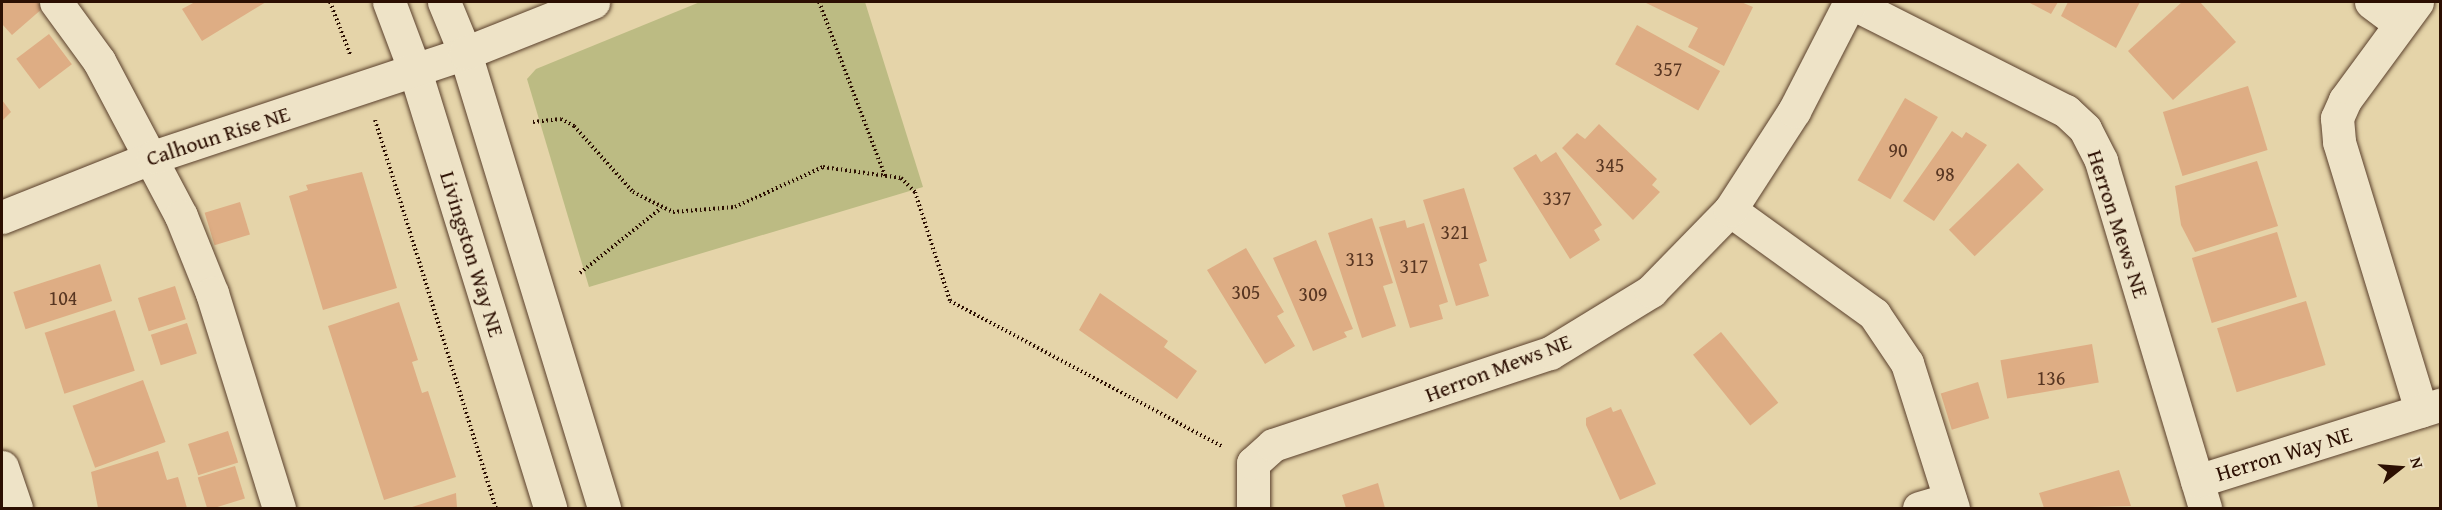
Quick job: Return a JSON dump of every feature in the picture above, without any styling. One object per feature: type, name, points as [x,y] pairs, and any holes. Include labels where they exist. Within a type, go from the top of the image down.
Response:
[{"type":"street","points":[[56,2],[99,61],[153,157],[212,293],[279,508]]},
{"type":"street","name":"Livingston Way NE","points":[[389,2],[439,63],[604,508]]},
{"type":"street","name":"Livingston Way NE","points":[[444,2],[439,63],[550,508]]},
{"type":"street","name":"Calhoun Rise NE","points":[[2,217],[153,157],[439,63],[592,2]]},
{"type":"street","name":"Herron Mews NE","points":[[1253,463],[1289,439],[1559,348],[1651,291],[1730,210],[1794,111],[1850,2],[2066,111],[2085,129],[2101,161],[2201,495]]},
{"type":"street","points":[[2371,2],[2409,13],[2337,118],[2339,142],[2431,408]]},
{"type":"street","points":[[1730,210],[1874,314],[1907,363],[1940,505]]},
{"type":"street","name":"Herron Way NE","points":[[2201,495],[2431,408]]},
{"type":"street","points":[[1253,463],[1253,508]]},
{"type":"street","points":[[2,467],[16,508]]},
{"type":"path","points":[[330,2],[363,88],[496,508]]},
{"type":"path","points":[[819,2],[845,57],[885,176]]},
{"type":"path","points":[[533,122],[561,119],[574,126],[614,175],[662,208],[688,213],[735,207],[823,167],[901,178],[915,192],[950,301],[1253,463]]},
{"type":"path","points":[[580,273],[662,208]]},
{"type":"shaded area","points":[[700,2],[865,2],[923,187],[589,287],[527,79],[536,69]]},
{"type":"building","points":[[2,2],[37,2],[43,8],[12,35],[2,24]]},
{"type":"building","points":[[195,2],[266,2],[202,41],[182,9]]},
{"type":"building","points":[[1644,2],[1741,2],[1753,7],[1724,66],[1688,47],[1698,28]]},
{"type":"building","points":[[2028,2],[2058,2],[2051,14]]},
{"type":"building","points":[[2068,2],[2140,2],[2116,48],[2061,16]]},
{"type":"building","points":[[2182,2],[2200,2],[2236,42],[2173,100],[2128,51]]},
{"type":"building","points":[[1637,25],[1720,71],[1698,110],[1615,64]]},
{"type":"building","points":[[49,34],[72,64],[39,89],[16,59]]},
{"type":"building","points":[[2248,86],[2268,150],[2182,176],[2163,112]]},
{"type":"building","points":[[1905,98],[1938,117],[1890,199],[1858,180]]},
{"type":"building","points":[[2,100],[11,112],[2,121]]},
{"type":"building","points":[[1599,124],[1657,179],[1652,185],[1660,192],[1633,220],[1562,148],[1577,133],[1585,139]]},
{"type":"building","points":[[1952,131],[1962,138],[1966,132],[1987,145],[1934,221],[1903,201]]},
{"type":"building","points":[[1556,152],[1602,225],[1594,230],[1600,240],[1570,259],[1513,168],[1536,154],[1541,162]]},
{"type":"building","points":[[2257,161],[2278,226],[2195,252],[2181,225],[2175,186]]},
{"type":"building","points":[[2018,163],[2044,190],[1975,256],[1949,230]]},
{"type":"building","points":[[362,172],[397,288],[323,310],[289,196],[308,190],[306,185]]},
{"type":"building","points":[[1464,188],[1487,261],[1479,264],[1489,296],[1456,306],[1423,200]]},
{"type":"building","points":[[240,202],[250,235],[215,245],[205,213]]},
{"type":"building","points":[[1372,218],[1393,283],[1383,286],[1396,326],[1362,338],[1328,233]]},
{"type":"building","points":[[1405,220],[1407,228],[1424,223],[1448,302],[1439,305],[1443,319],[1410,328],[1379,227]]},
{"type":"building","points":[[2277,232],[2297,297],[2212,323],[2192,258]]},
{"type":"building","points":[[1316,240],[1353,329],[1344,332],[1347,337],[1313,351],[1273,258]]},
{"type":"building","points":[[1246,248],[1284,312],[1277,316],[1295,346],[1265,364],[1207,270]]},
{"type":"building","points":[[100,264],[112,301],[26,329],[13,292]]},
{"type":"building","points":[[175,286],[186,319],[149,331],[138,298]]},
{"type":"building","points":[[1100,293],[1168,341],[1164,347],[1197,371],[1177,399],[1079,330]]},
{"type":"building","points":[[2306,301],[2326,365],[2237,392],[2217,328]]},
{"type":"building","points":[[399,302],[418,360],[412,362],[422,393],[428,391],[456,477],[384,500],[328,326]]},
{"type":"building","points":[[115,310],[135,371],[64,394],[45,333]]},
{"type":"building","points":[[187,323],[197,353],[161,365],[151,335]]},
{"type":"building","points":[[1721,332],[1778,403],[1750,425],[1693,355]]},
{"type":"building","points":[[2092,344],[2099,382],[2007,399],[2000,360]]},
{"type":"building","points":[[143,380],[166,442],[95,468],[73,406]]},
{"type":"building","points":[[1978,382],[1989,418],[1952,430],[1941,393]]},
{"type":"building","points":[[1611,407],[1613,412],[1621,409],[1656,484],[1620,500],[1586,425],[1586,418]]},
{"type":"building","points":[[228,431],[238,462],[198,475],[188,444]]},
{"type":"building","points":[[158,451],[167,480],[178,477],[187,508],[98,508],[91,472]]},
{"type":"building","points":[[235,466],[245,499],[207,508],[198,477]]},
{"type":"building","points":[[2119,470],[2131,506],[2044,508],[2039,493]]},
{"type":"building","points":[[1378,483],[1385,508],[1346,508],[1342,495]]},
{"type":"building","points":[[456,493],[457,508],[409,508]]}]
